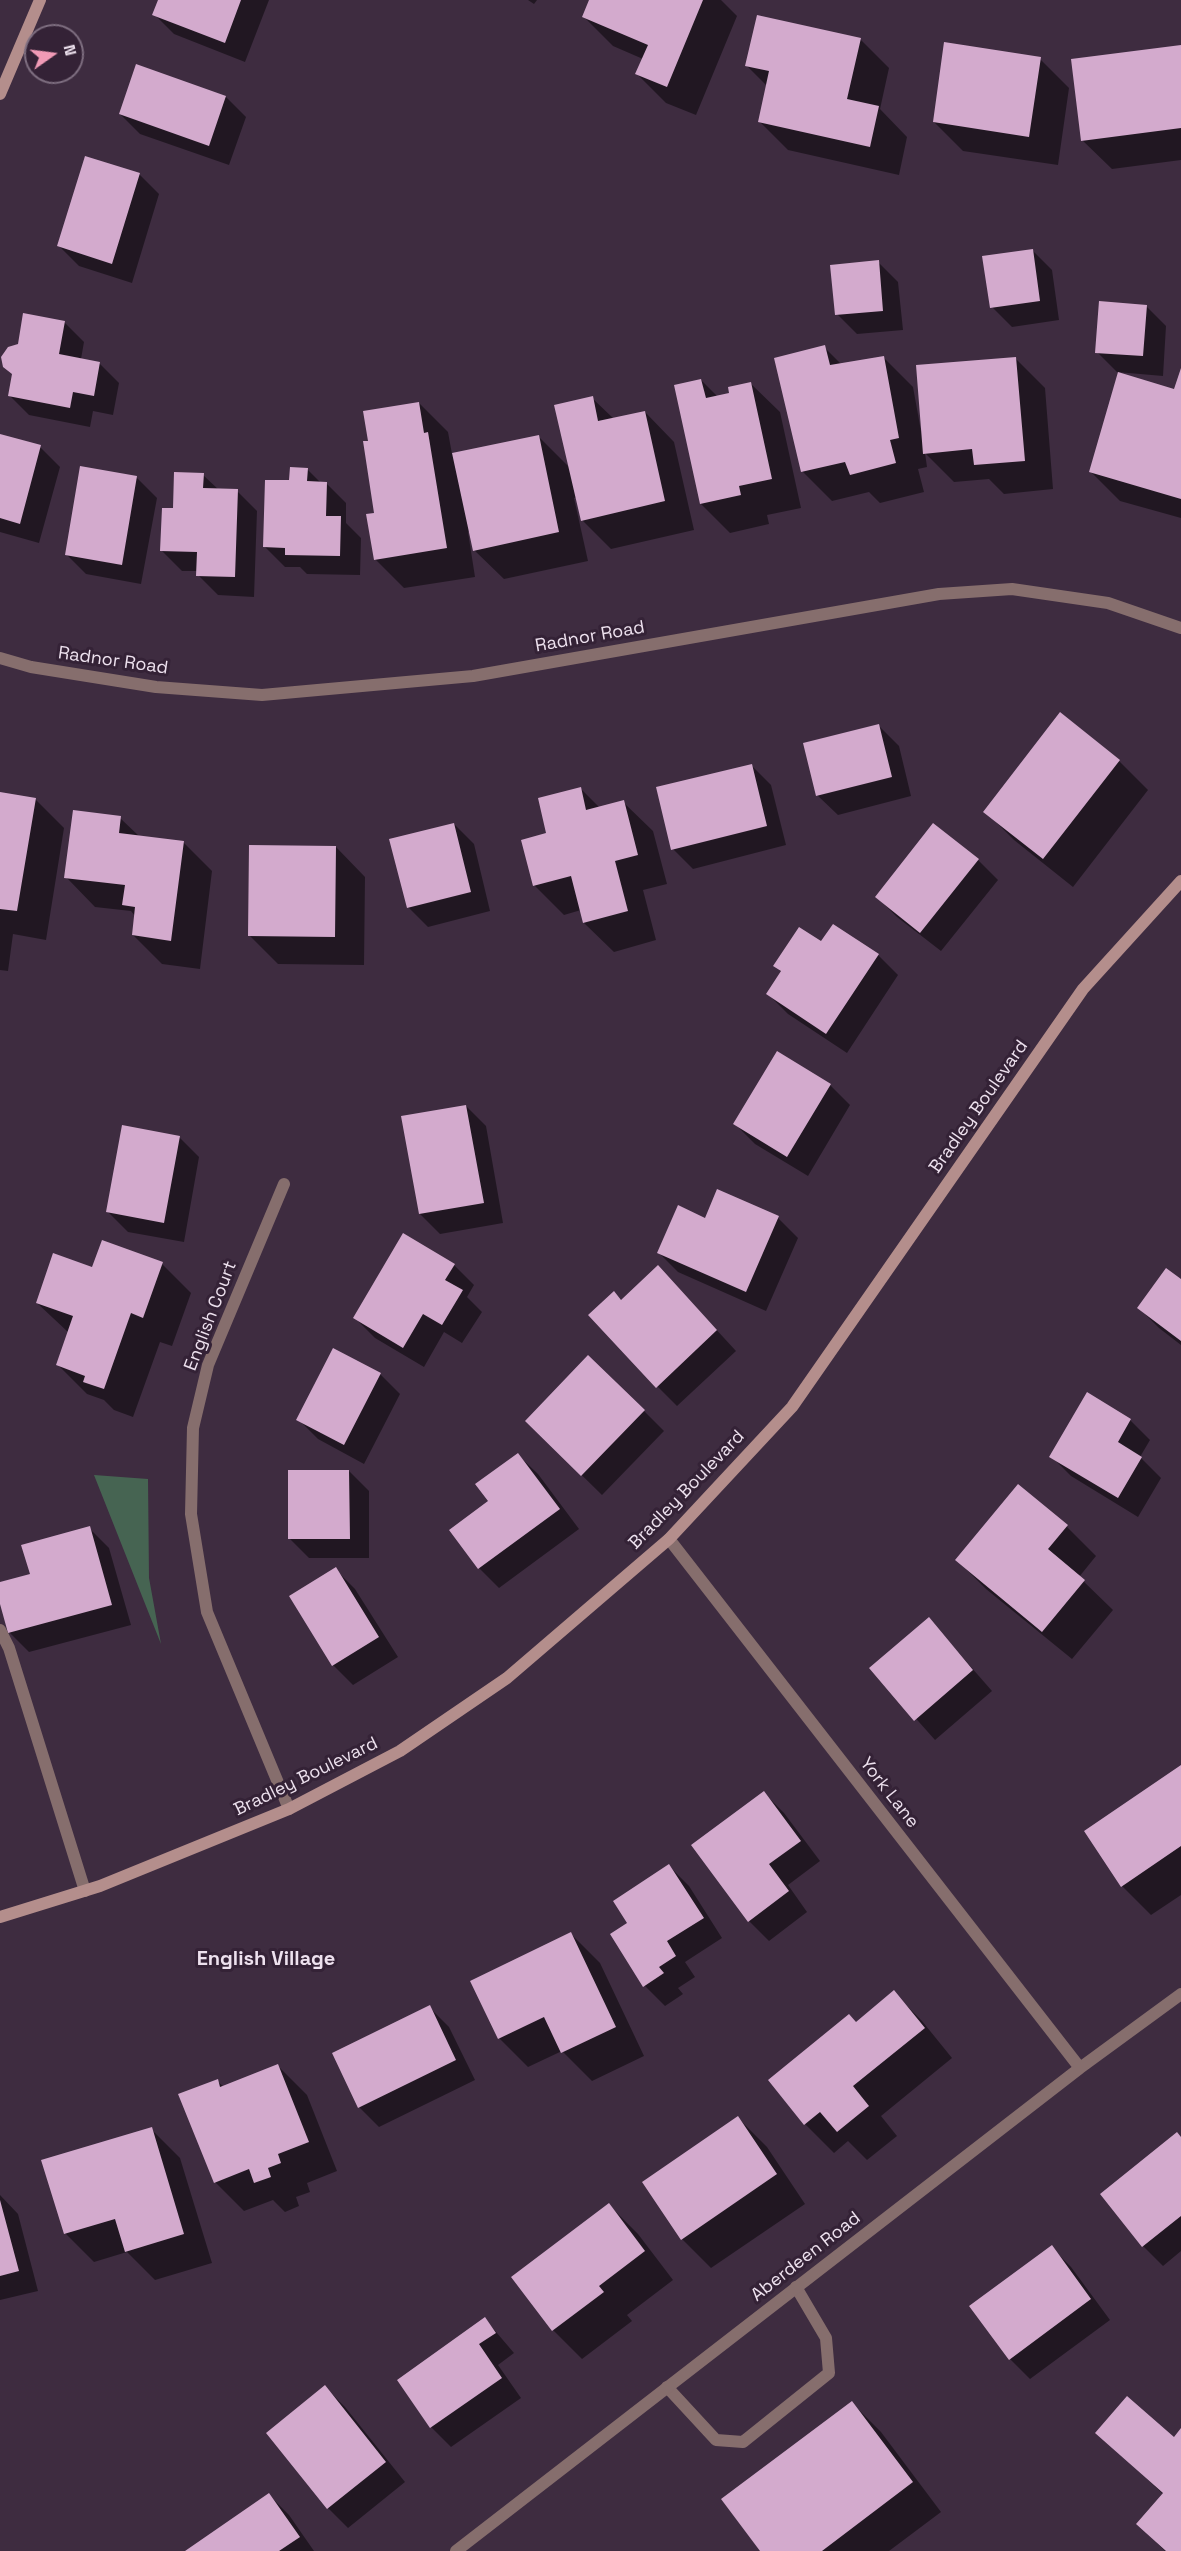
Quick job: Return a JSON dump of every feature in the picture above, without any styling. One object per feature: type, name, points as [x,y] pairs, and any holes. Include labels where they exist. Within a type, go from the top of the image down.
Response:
[{"type":"main road","points":[[0,93],[40,0]]},
{"type":"main road","name":"Bradley Boulevard","points":[[0,1917],[85,1891],[289,1809],[400,1751],[507,1678],[669,1539],[792,1407],[1083,989],[1181,880]]},
{"type":"street","name":"Radnor Road","points":[[0,658],[31,667],[156,687],[262,695],[473,676],[939,594],[1012,589],[1108,603],[1181,628]]},
{"type":"street","name":"English Court","points":[[284,1184],[208,1365],[194,1428],[191,1514],[207,1612],[289,1809]]},
{"type":"street","name":"York Lane","points":[[669,1539],[1080,2068]]},
{"type":"street","points":[[0,1630],[9,1648],[85,1891]]},
{"type":"street","name":"Aberdeen Road","points":[[456,2551],[1080,2068],[1181,1994]]},
{"type":"street","points":[[667,2387],[716,2440],[743,2442],[829,2373],[826,2338],[796,2287]]},
{"type":"green space","points":[[94,1475],[148,1479],[149,1578],[161,1644]]},
{"type":"building","points":[[158,0],[241,0],[225,43],[152,15]]},
{"type":"building","points":[[589,0],[703,0],[667,87],[635,74],[648,45],[582,17]]},
{"type":"building","points":[[757,15],[861,38],[847,99],[879,106],[870,147],[758,122],[769,71],[745,66]]},
{"type":"building","points":[[944,42],[1041,57],[1029,137],[933,122]]},
{"type":"building","points":[[1181,45],[1181,128],[1081,141],[1071,59]]},
{"type":"building","points":[[136,64],[226,96],[209,146],[119,114]]},
{"type":"building","points":[[85,156],[140,173],[112,264],[57,246]]},
{"type":"building","points":[[1033,249],[1040,301],[990,308],[982,256]]},
{"type":"building","points":[[879,260],[883,311],[835,315],[830,265]]},
{"type":"building","points":[[1099,301],[1147,305],[1143,356],[1095,353]]},
{"type":"building","points":[[23,313],[65,321],[59,354],[100,362],[94,396],[73,392],[70,408],[8,396],[12,374],[3,367],[1,357],[8,347],[18,344]]},
{"type":"building","points":[[825,345],[830,365],[884,356],[899,438],[890,440],[896,463],[850,475],[845,462],[801,472],[774,358]]},
{"type":"building","points":[[1016,357],[1025,461],[974,465],[972,449],[923,454],[916,365]]},
{"type":"building","points":[[1181,368],[1181,499],[1089,472],[1118,372],[1174,389]]},
{"type":"building","points":[[701,379],[706,398],[729,393],[728,387],[751,382],[772,479],[739,486],[741,495],[700,504],[674,385]]},
{"type":"building","points":[[593,396],[598,421],[645,411],[665,501],[581,521],[554,405]]},
{"type":"building","points":[[419,402],[424,433],[428,432],[447,548],[374,560],[366,514],[374,513],[363,441],[368,441],[363,411]]},
{"type":"building","points":[[0,434],[41,445],[20,524],[0,518]]},
{"type":"building","points":[[539,435],[559,532],[473,551],[452,453]]},
{"type":"building","points":[[80,466],[137,476],[122,565],[65,555]]},
{"type":"building","points":[[290,467],[308,468],[307,481],[327,482],[326,516],[341,516],[340,556],[285,555],[285,548],[263,547],[265,480],[289,480]]},
{"type":"building","points":[[174,472],[204,473],[203,488],[238,489],[235,577],[196,576],[197,552],[160,551],[162,508],[173,508]]},
{"type":"building","points":[[1060,712],[1120,760],[1043,859],[983,812]]},
{"type":"building","points":[[879,724],[892,777],[816,796],[803,743]]},
{"type":"building","points":[[752,764],[767,826],[671,850],[656,787]]},
{"type":"building","points":[[581,787],[586,810],[624,800],[638,855],[615,861],[628,911],[583,923],[571,876],[533,886],[521,840],[546,833],[538,798]]},
{"type":"building","points":[[0,792],[36,798],[17,911],[0,909]]},
{"type":"building","points":[[73,810],[121,816],[119,833],[184,841],[171,941],[132,935],[135,907],[122,905],[125,885],[64,878]]},
{"type":"building","points":[[454,823],[471,892],[407,908],[389,839]]},
{"type":"building","points":[[933,823],[979,859],[920,933],[875,897]]},
{"type":"building","points":[[249,845],[336,846],[335,937],[248,936]]},
{"type":"building","points":[[833,924],[879,954],[826,1034],[766,994],[781,971],[773,966],[799,927],[821,941]]},
{"type":"building","points":[[777,1051],[831,1084],[787,1157],[733,1124]]},
{"type":"building","points":[[466,1105],[484,1203],[419,1214],[401,1116]]},
{"type":"building","points":[[122,1125],[180,1136],[164,1223],[106,1212]]},
{"type":"building","points":[[717,1189],[779,1216],[746,1292],[657,1253],[678,1205],[705,1218]]},
{"type":"building","points":[[403,1233],[455,1264],[445,1280],[463,1290],[442,1325],[423,1314],[403,1348],[353,1318]]},
{"type":"building","points":[[102,1240],[163,1262],[143,1318],[131,1313],[104,1389],[83,1382],[85,1376],[56,1365],[73,1316],[36,1303],[53,1253],[92,1267]]},
{"type":"building","points":[[658,1265],[717,1330],[656,1388],[588,1315],[614,1291],[621,1300]]},
{"type":"building","points":[[1166,1268],[1181,1279],[1181,1341],[1137,1308]]},
{"type":"building","points":[[333,1348],[381,1373],[344,1445],[296,1420]]},
{"type":"building","points":[[588,1355],[645,1410],[581,1476],[525,1421]]},
{"type":"building","points":[[1087,1392],[1131,1419],[1118,1442],[1142,1457],[1118,1498],[1049,1457]]},
{"type":"building","points":[[518,1453],[560,1509],[478,1569],[449,1530],[488,1501],[475,1484]]},
{"type":"building","points":[[288,1470],[349,1470],[350,1539],[288,1539]]},
{"type":"building","points":[[1018,1484],[1068,1525],[1048,1549],[1085,1580],[1042,1632],[955,1560]]},
{"type":"building","points":[[90,1526],[112,1605],[8,1633],[0,1604],[0,1582],[30,1574],[21,1545]]},
{"type":"building","points":[[336,1567],[379,1637],[332,1666],[289,1596]]},
{"type":"building","points":[[929,1617],[973,1670],[914,1721],[869,1668]]},
{"type":"building","points":[[1181,1765],[1181,1846],[1121,1887],[1084,1831]]},
{"type":"building","points":[[764,1791],[801,1841],[769,1864],[789,1891],[748,1922],[691,1845]]},
{"type":"building","points":[[669,1864],[704,1918],[667,1941],[676,1956],[659,1967],[664,1973],[643,1987],[610,1934],[627,1923],[613,1901]]},
{"type":"building","points":[[571,1932],[616,2027],[561,2053],[544,2017],[498,2039],[470,1981]]},
{"type":"building","points":[[894,1990],[925,2028],[853,2086],[869,2106],[837,2132],[820,2112],[804,2125],[768,2080],[849,2014],[856,2022]]},
{"type":"building","points":[[430,2005],[456,2060],[358,2108],[332,2053]]},
{"type":"building","points":[[278,2064],[309,2142],[278,2154],[281,2163],[268,2168],[271,2177],[254,2183],[249,2169],[214,2183],[178,2094],[218,2079],[220,2087]]},
{"type":"building","points":[[738,2116],[777,2174],[681,2240],[642,2182]]},
{"type":"building","points":[[152,2127],[184,2234],[125,2252],[115,2219],[64,2234],[41,2160]]},
{"type":"building","points":[[1177,2132],[1181,2137],[1181,2216],[1142,2247],[1100,2194]]},
{"type":"building","points":[[0,2200],[19,2271],[0,2276]]},
{"type":"building","points":[[609,2203],[645,2251],[599,2286],[604,2292],[552,2331],[511,2277]]},
{"type":"building","points":[[1052,2245],[1091,2299],[1009,2360],[969,2306]]},
{"type":"building","points":[[485,2317],[496,2333],[479,2344],[502,2378],[430,2428],[397,2380]]},
{"type":"building","points":[[325,2385],[386,2462],[327,2509],[266,2433]]},
{"type":"building","points":[[1127,2396],[1174,2437],[1181,2428],[1181,2551],[1166,2551],[1136,2524],[1163,2493],[1095,2433]]},
{"type":"building","points":[[852,2401],[913,2482],[822,2551],[760,2551],[721,2499]]},
{"type":"building","points":[[269,2493],[300,2537],[279,2551],[185,2551]]},
{"type":"district","name":"English Village","points":[[266,1960]]}]
